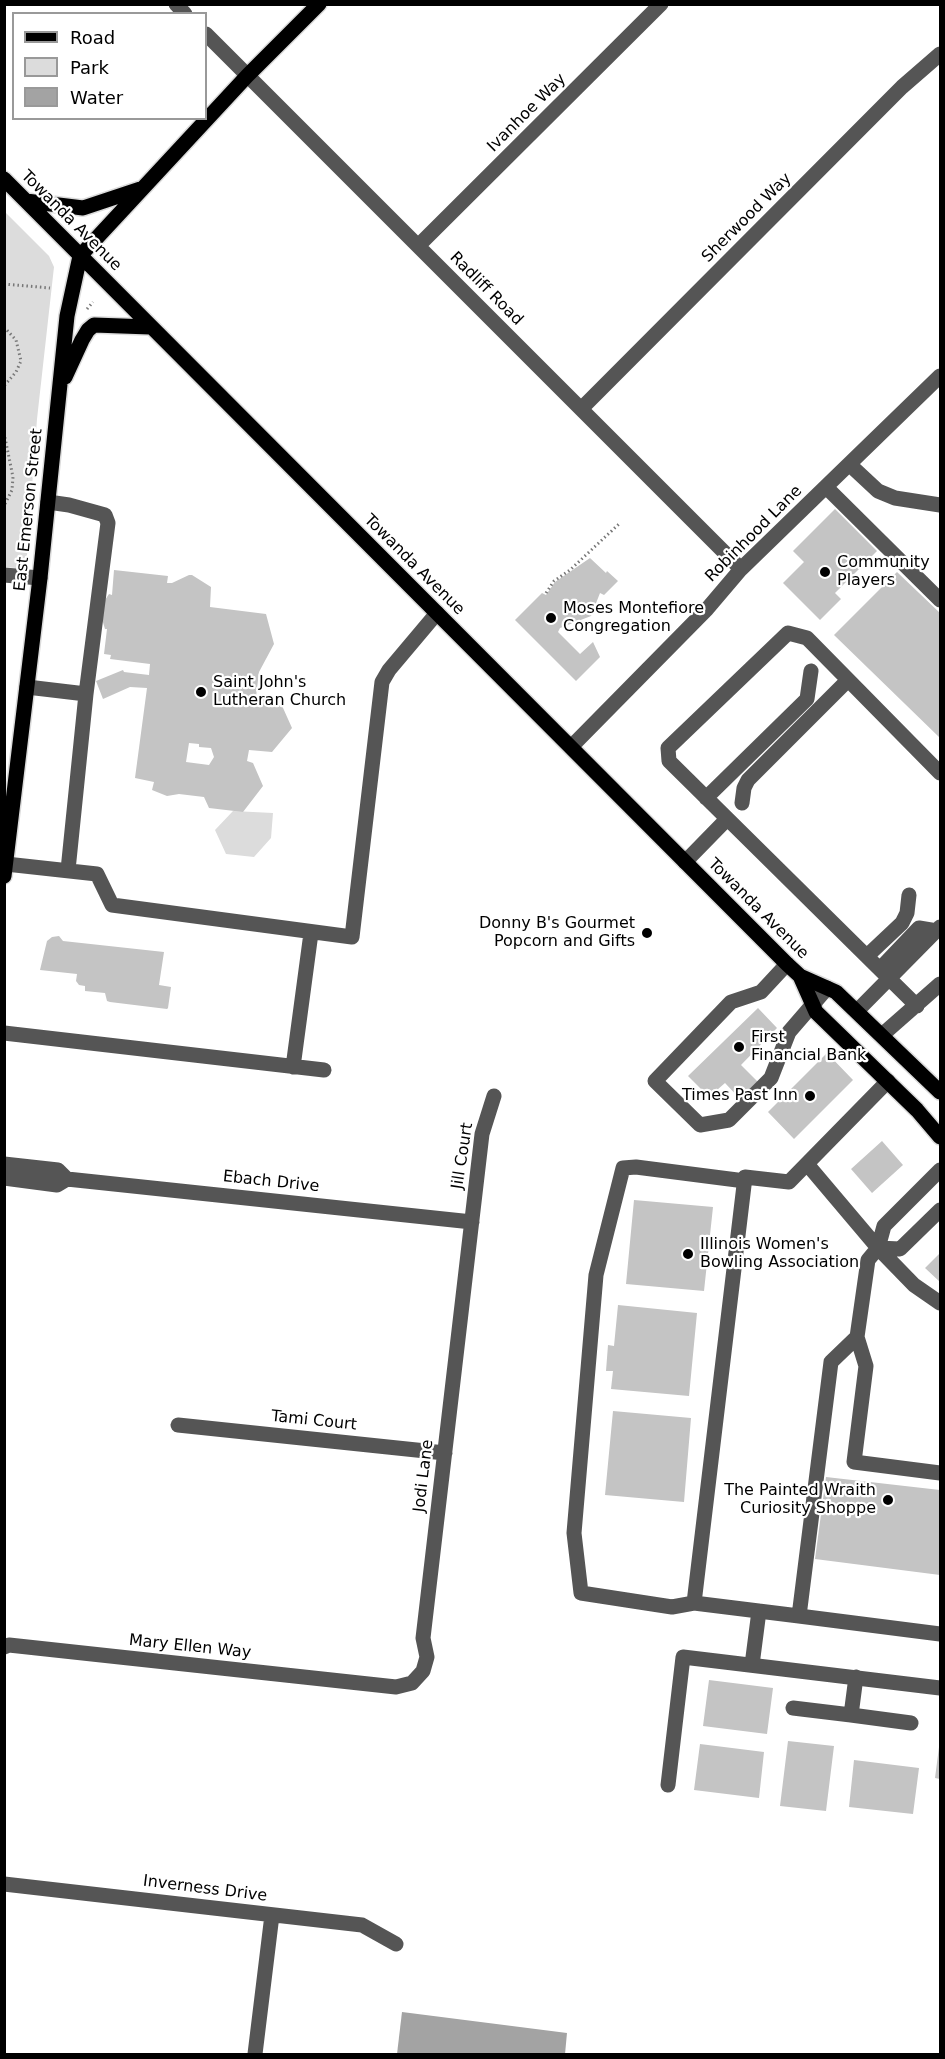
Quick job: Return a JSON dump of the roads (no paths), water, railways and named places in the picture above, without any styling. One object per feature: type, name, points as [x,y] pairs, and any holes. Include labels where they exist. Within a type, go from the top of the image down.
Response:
[{"type":"main road","points":[[207,119],[319,4]]},
{"type":"main road","points":[[80,256],[206,120]]},
{"type":"main road","name":"Towanda Avenue","points":[[4,179],[787,964],[800,975],[836,992],[940,1092]]},
{"type":"main road","points":[[26,201],[83,208],[143,188]]},
{"type":"main road","name":"East Emerson Street","points":[[5,870],[40,578],[67,316],[80,256]]},
{"type":"main road","points":[[59,391],[82,340],[94,324],[150,327]]},
{"type":"main road","name":"Towanda Avenue","points":[[800,975],[816,1012],[917,1110],[940,1137]]},
{"type":"street","name":"Ivanhoe Way","points":[[418,246],[661,4]]},
{"type":"street","name":"Radliff Road","points":[[207,35],[741,569]]},
{"type":"street","name":"Sherwood Way","points":[[581,409],[902,87],[940,54]]},
{"type":"street","name":"Robinhood Lane","points":[[571,747],[707,609],[741,569],[940,376]]},
{"type":"street","points":[[849,465],[878,491],[895,498],[940,505]]},
{"type":"street","points":[[826,488],[940,600]]},
{"type":"street","points":[[48,502],[105,515],[108,523],[86,694],[68,870]]},
{"type":"street","points":[[4,575],[40,578]]},
{"type":"street","points":[[5,870],[68,870],[97,874],[112,905],[352,938],[382,682],[389,670],[437,613]]},
{"type":"street","points":[[917,1006],[669,761],[668,748],[788,633],[807,638],[940,773]]},
{"type":"street","points":[[706,798],[807,699],[811,670]]},
{"type":"street","points":[[742,803],[744,788],[748,780],[848,680]]},
{"type":"street","points":[[27,687],[86,694]]},
{"type":"street","points":[[686,862],[727,819]]},
{"type":"street","points":[[867,956],[902,923],[907,912],[909,895]]},
{"type":"street","points":[[857,1011],[885,974],[939,929]]},
{"type":"street","points":[[293,1067],[311,933]]},
{"type":"street","points":[[787,964],[761,992],[731,1002],[655,1081],[700,1125],[729,1120],[771,1078],[789,1032],[827,988]]},
{"type":"street","points":[[882,1035],[940,984]]},
{"type":"street","points":[[4,1033],[324,1070]]},
{"type":"street","points":[[694,1604],[745,1177],[789,1182],[888,1082]]},
{"type":"street","name":"Jill Court","points":[[472,1222],[482,1134],[494,1096]]},
{"type":"street","name":"Ebach Drive","points":[[4,1164],[58,1170],[67,1179]]},
{"type":"street","points":[[807,1164],[878,1248],[914,1285],[940,1303]]},
{"type":"street","points":[[745,1181],[636,1167],[623,1168],[596,1275],[574,1533],[581,1593],[672,1607],[694,1604],[940,1634]]},
{"type":"street","points":[[940,1170],[884,1226],[878,1248],[868,1260],[857,1337],[866,1366],[854,1462],[940,1473]]},
{"type":"street","name":"Ebach Drive","points":[[4,1178],[57,1185],[67,1179],[472,1222]]},
{"type":"street","points":[[878,1248],[900,1249],[940,1210]]},
{"type":"street","name":"Jodi Lane","points":[[368,1685],[399,1687],[412,1683],[423,1671],[427,1657],[423,1638],[472,1222]]},
{"type":"street","points":[[799,1616],[831,1362],[857,1337]]},
{"type":"street","name":"Tami Court","points":[[178,1425],[445,1453]]},
{"type":"street","points":[[752,1665],[759,1611]]},
{"type":"street","name":"Mary Ellen Way","points":[[6,1644],[368,1685]]},
{"type":"street","points":[[668,1785],[683,1657],[940,1688]]},
{"type":"street","points":[[851,1715],[856,1677]]},
{"type":"street","points":[[793,1708],[911,1723]]},
{"type":"street","name":"Inverness Drive","points":[[4,1884],[362,1925],[396,1944]]},
{"type":"street","points":[[255,2055],[272,1915]]},
{"type":"water","points":[[402,2012],[567,2033],[565,2054],[397,2054]]},
{"type":"place","name":"Community Players","points":[[825,572]]},
{"type":"place","name":"Moses Montefiore Congregation","points":[[551,618]]},
{"type":"place","name":"Saint John's Lutheran Church","points":[[201,692]]},
{"type":"place","name":"Donny B's Gourmet Popcorn and Gifts","points":[[647,933]]},
{"type":"place","name":"First Financial Bank","points":[[739,1047]]},
{"type":"place","name":"Times Past Inn","points":[[810,1096]]},
{"type":"place","name":"Illinois Women's Bowling Association","points":[[688,1254]]},
{"type":"place","name":"The Painted Wraith Curiosity Shoppe","points":[[888,1500]]}]
